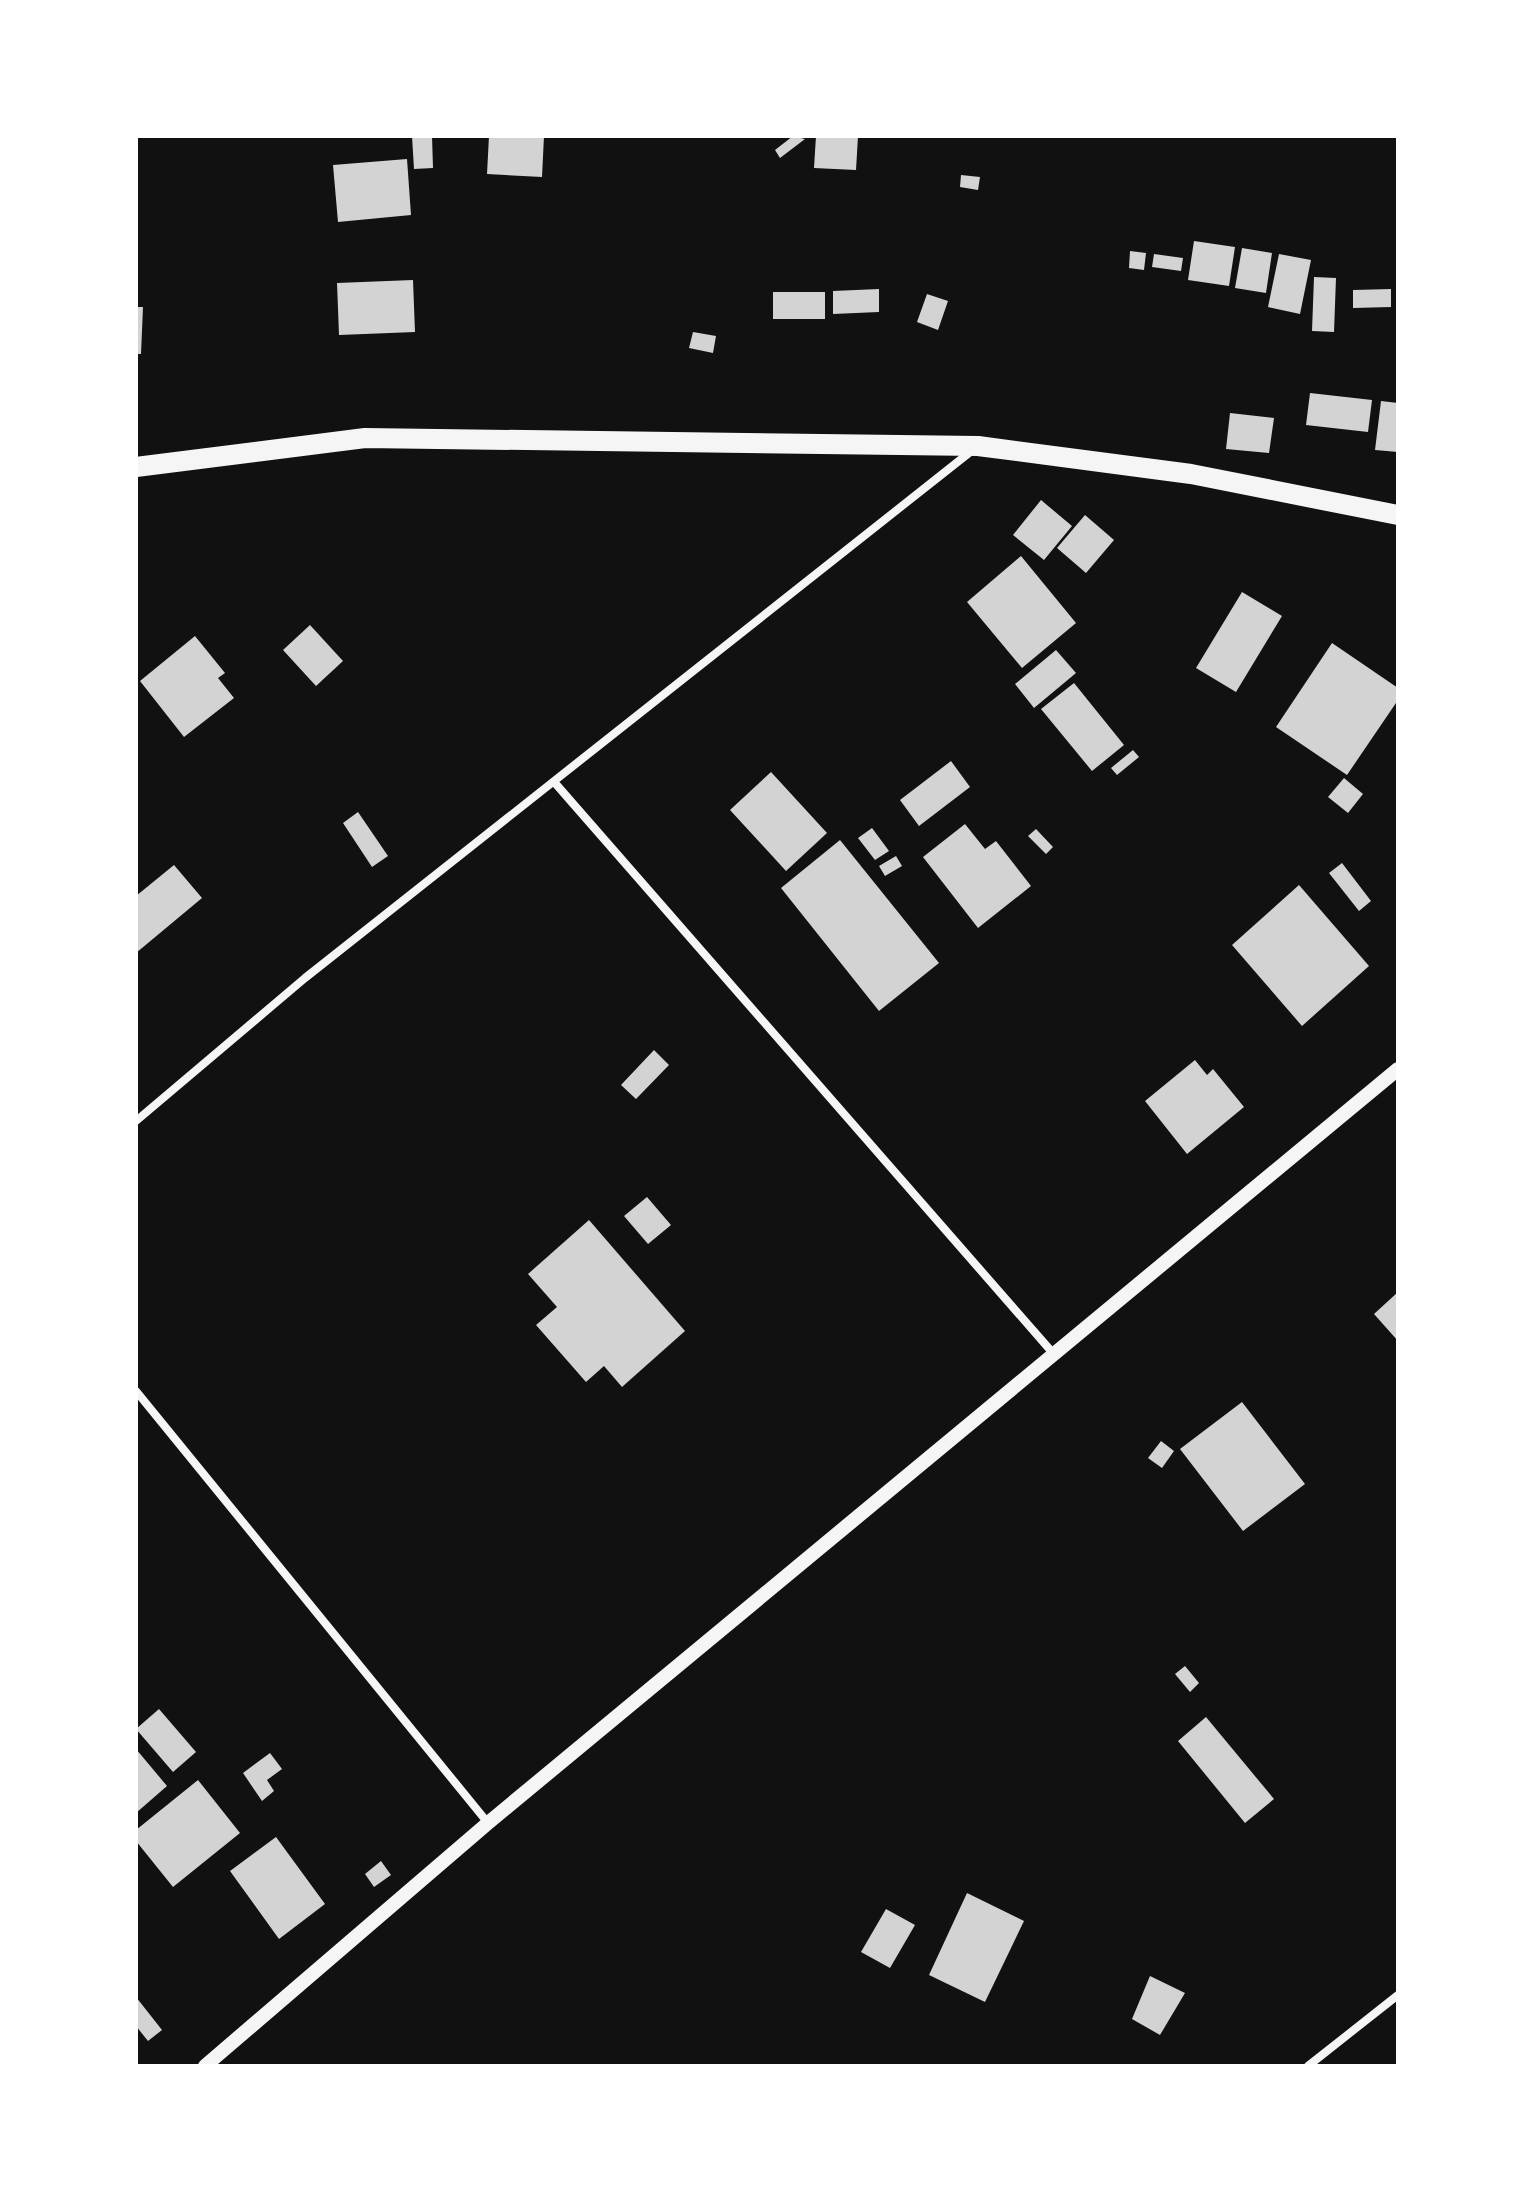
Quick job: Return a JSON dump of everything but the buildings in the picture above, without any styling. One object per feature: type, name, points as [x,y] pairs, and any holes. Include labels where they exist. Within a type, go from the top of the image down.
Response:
[{"type":"main road","points":[[136,467],[365,438],[978,446],[1191,474],[1398,515]]},
{"type":"street","points":[[136,1121],[305,978],[978,446]]},
{"type":"street","points":[[555,783],[1052,1352]]},
{"type":"street","points":[[205,2066],[488,1823],[1052,1352],[1398,1069]]},
{"type":"street","points":[[136,1391],[488,1823]]},
{"type":"street","points":[[1308,2066],[1398,1995]]}]
